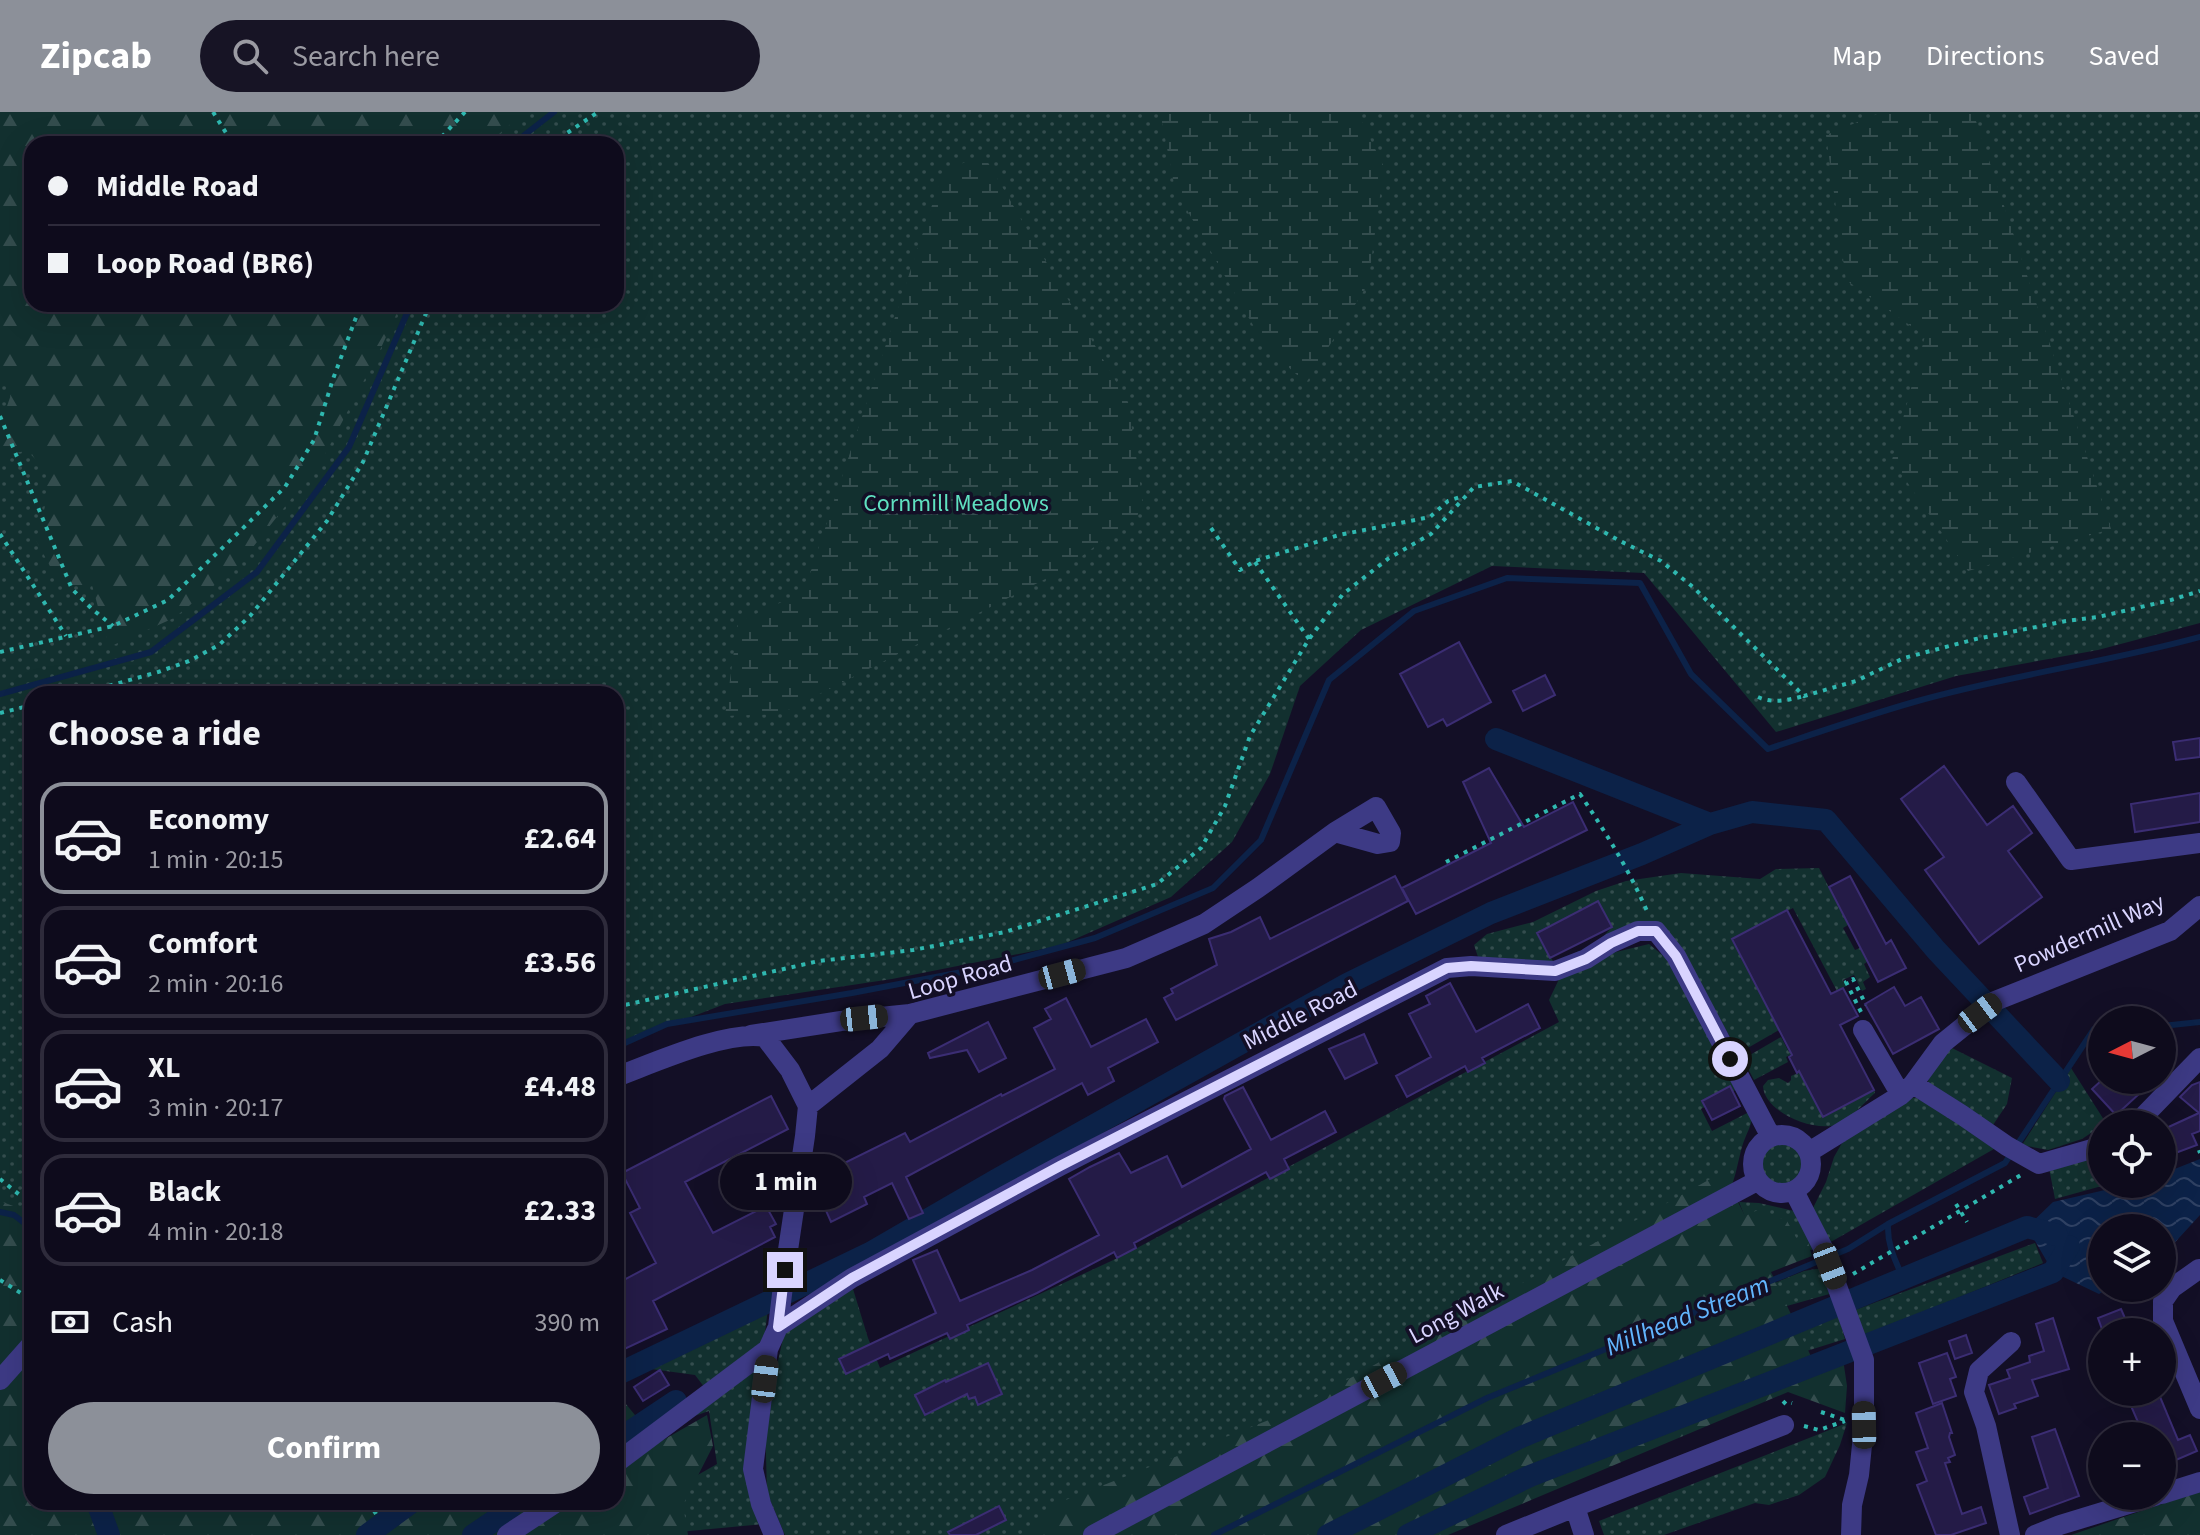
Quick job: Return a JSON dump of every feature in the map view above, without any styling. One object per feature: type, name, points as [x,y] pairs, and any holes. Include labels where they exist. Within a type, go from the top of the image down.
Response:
[{"type":"street","points":[[2016,782],[2071,860],[2200,843]]},
{"type":"street","name":"Loop Road","points":[[808,1106],[880,1049],[910,1014],[1126,958],[1204,924],[1335,832]]},
{"type":"street","name":"Powdermill Way","points":[[1809,1152],[1907,1089],[1943,1043],[1988,1007],[2170,931],[2200,906]]},
{"type":"street","name":"Middle Road","points":[[779,1320],[1060,1166],[1447,968],[1471,966],[1555,971],[1586,959],[1638,931],[1656,931]]},
{"type":"street","points":[[1656,931],[1676,956],[1771,1137]]},
{"type":"street","points":[[624,1074],[687,1050],[751,1035],[910,1014]]},
{"type":"street","points":[[1862,1022],[1907,1089],[1962,1115],[2035,1162],[2088,1149]]},
{"type":"street","points":[[751,1035],[765,1037],[790,1070],[808,1106],[779,1320],[768,1349],[753,1469],[761,1504],[774,1535]]},
{"type":"street","points":[[2150,1110],[2200,1058]]},
{"type":"street","points":[[1789,1135],[1804,1144],[1809,1152],[1811,1170],[1802,1186],[1794,1191],[1776,1193],[1757,1181],[1752,1166],[1753,1157],[1763,1141],[1771,1137],[1789,1135]]},
{"type":"street","name":"Long Walk","points":[[1093,1535],[1757,1181]]},
{"type":"street","points":[[1794,1191],[1823,1248],[1864,1360],[1864,1425],[1859,1475],[1852,1505],[1851,1535]]},
{"type":"street","points":[[2199,1269],[2172,1288],[2163,1301],[2163,1321],[2200,1409]]},
{"type":"street","points":[[2010,1535],[1986,1426],[1974,1392],[1979,1371],[2011,1342]]},
{"type":"street","points":[[624,1457],[768,1349]]},
{"type":"street","points":[[0,1380],[24,1353]]},
{"type":"street","points":[[1506,1535],[1794,1426]]},
{"type":"street","points":[[2176,1490],[2200,1482]]},
{"type":"street","points":[[1575,1507],[1584,1535]]},
{"type":"street","points":[[507,1535],[545,1510]]},
{"type":"street","points":[[2035,1535],[2109,1510]]},
{"type":"path","points":[[213,112],[228,136]]},
{"type":"path","points":[[442,136],[465,112]]},
{"type":"path","points":[[563,136],[598,112]]},
{"type":"path","points":[[0,652],[113,626],[168,600],[285,487],[314,440],[358,312]]},
{"type":"path","points":[[108,686],[189,661],[219,645],[250,616],[327,521],[363,462],[427,312]]},
{"type":"path","points":[[0,416],[72,589],[113,626]]},
{"type":"path","points":[[624,1005],[819,961],[913,950],[1005,932],[1157,884],[1201,848],[1225,806],[1250,736],[1309,639],[1343,594],[1389,558],[1431,534],[1474,487],[1512,481],[1661,561],[1712,605],[1804,696]]},
{"type":"path","points":[[1211,528],[1240,570],[1255,561],[1339,535],[1430,517],[1448,501],[1467,495]]},
{"type":"path","points":[[0,534],[66,636]]},
{"type":"path","points":[[1255,561],[1309,639]]},
{"type":"path","points":[[1758,697],[1767,702],[1804,696],[1856,681],[1919,654],[2006,633],[2098,617],[2200,591]]},
{"type":"path","points":[[0,713],[24,707]]},
{"type":"path","points":[[1446,862],[1580,794],[1631,874],[1656,931]]},
{"type":"path","points":[[1862,1022],[1846,982],[1853,979],[1866,1005]]},
{"type":"path","points":[[1837,1284],[2035,1162]]},
{"type":"path","points":[[0,1179],[24,1198]]},
{"type":"path","points":[[1956,1204],[1967,1222]]},
{"type":"path","points":[[0,1280],[24,1295]]},
{"type":"path","points":[[1794,1426],[1819,1430],[1847,1420]]},
{"type":"path","points":[[374,1510],[376,1514]]},
{"type":"green space","name":"Cornmill Meadows","points":[[0,112],[2200,112],[2200,623],[2098,650],[1956,676],[1776,732],[1644,573],[1492,566],[1361,630],[1300,686],[1270,774],[1232,842],[1171,897],[1059,946],[892,979],[725,1004],[624,1043],[624,686],[24,686],[24,1228],[0,1214]]},
{"type":"green space","points":[[0,112],[525,112],[496,136],[24,136],[24,312],[397,312],[322,460],[238,566],[174,618],[109,647],[92,585],[60,585],[36,540],[47,499],[46,469],[27,451],[0,455],[0,409],[6,409],[13,389],[0,372]]},
{"type":"green space","points":[[1160,112],[1357,112],[1384,167],[1368,284],[1306,383],[1265,346],[1175,189]]},
{"type":"green space","points":[[1882,112],[1973,112],[2111,529],[1968,571],[1892,460],[1925,336],[1846,280],[1826,135]]},
{"type":"green space","points":[[983,154],[1128,402],[1144,510],[1063,570],[780,714],[725,716],[738,622],[804,592],[943,172]]},
{"type":"green space","points":[[1819,868],[1848,925],[1843,928],[1855,950],[1860,948],[1867,962],[1864,964],[1870,977],[1863,982],[1866,989],[1862,991],[1854,975],[1843,980],[1846,986],[1837,991],[1793,908],[1733,939],[1779,1030],[1739,1053],[1683,953],[1669,935],[1601,939],[1612,927],[1598,901],[1537,933],[1554,963],[1579,951],[1580,954],[1555,966],[1480,963],[1474,945],[1487,934],[1533,922],[1596,891],[1626,881],[1681,873],[1760,879],[1776,869]]},
{"type":"green space","points":[[1649,944],[1672,963],[1737,1089],[1701,1109],[1712,1131],[1753,1110],[1730,1190],[1080,1535],[785,1535],[767,1493],[765,1419],[784,1334],[853,1289],[880,1368],[1122,1256],[1559,1022],[1549,1000],[1561,975],[1608,954]]},
{"type":"green space","points":[[1781,1037],[1789,1052],[1798,1051],[1786,1057],[1788,1062],[1754,1080],[1743,1059]]},
{"type":"green space","points":[[1948,1046],[2012,1078],[2007,1104],[1993,1125],[1934,1090],[1928,1082],[1930,1071]]},
{"type":"green space","points":[[2071,1068],[2098,1110],[2088,1110],[2088,1135],[2048,1150],[2022,1145]]},
{"type":"green space","points":[[1800,1072],[1823,1118],[1874,1090],[1875,1093],[1841,1123],[1831,1126],[1806,1124],[1772,1105],[1763,1086],[1768,1080],[1779,1078],[1788,1083],[1791,1076]]},
{"type":"green space","points":[[1921,1097],[2001,1145],[1829,1243],[1813,1208],[1842,1143],[1911,1098]]},
{"type":"green space","points":[[1782,1139],[1800,1146],[1807,1164],[1800,1182],[1782,1189],[1764,1182],[1757,1164],[1764,1146]]},
{"type":"green space","points":[[2088,1156],[2088,1190],[2055,1199],[2049,1168]]},
{"type":"green space","points":[[1723,1172],[1745,1216],[1760,1209],[1787,1221],[1798,1241],[1807,1239],[1812,1256],[1771,1272],[1817,1369],[1843,1359],[1847,1386],[1845,1413],[1788,1392],[1448,1535],[1024,1535],[1053,1505],[1289,1412]]},
{"type":"green space","points":[[0,1201],[24,1212],[24,1510],[624,1510],[624,1402],[658,1443],[707,1415],[713,1446],[683,1505],[688,1535],[0,1535]]},
{"type":"green space","points":[[1739,1202],[1794,1211],[1815,1249],[1811,1250],[1745,1217]]},
{"type":"green space","points":[[2035,1243],[2043,1263],[1862,1337],[1855,1310]]},
{"type":"green space","points":[[1822,1268],[1833,1293],[1734,1321],[1698,1314],[1804,1271]]},
{"type":"green space","points":[[768,1308],[763,1349],[705,1388],[695,1375],[644,1368]]},
{"type":"green space","points":[[1838,1315],[1845,1339],[1772,1362],[1755,1344]]},
{"type":"green space","points":[[760,1363],[764,1524],[668,1533],[659,1497],[717,1464],[709,1411],[677,1422]]},
{"type":"green space","points":[[1847,1423],[1825,1477],[1799,1495],[1769,1505],[1755,1503],[1664,1535],[1604,1535],[1599,1521]]},
{"type":"green space","points":[[2200,1491],[2200,1535],[2071,1535],[2144,1510],[2176,1510],[2176,1499]]},
{"type":"water","points":[[2200,1159],[2200,1215],[2176,1241],[2176,1214],[2088,1214],[2088,1289],[2053,1272],[2027,1227],[2053,1202],[2088,1194],[2088,1198],[2176,1198],[2176,1168]]},
{"type":"building","points":[[1459,642],[1491,702],[1447,726],[1443,719],[1428,727],[1400,674]]},
{"type":"building","points":[[1545,675],[1555,695],[1523,711],[1513,691]]},
{"type":"building","points":[[2200,738],[2200,757],[2176,760],[2173,742]]},
{"type":"building","points":[[1944,766],[1987,825],[2013,806],[2032,833],[2008,851],[2042,897],[1979,944],[1925,870],[1944,857],[1901,799]]},
{"type":"building","points":[[1489,768],[1524,827],[1573,802],[1587,830],[1416,914],[1402,888],[1491,843],[1463,782]]},
{"type":"building","points":[[2200,793],[2200,822],[2135,832],[2131,804]]},
{"type":"building","points":[[1395,876],[1408,901],[1176,1020],[1164,998],[1173,993],[1171,989],[1217,965],[1209,939],[1260,917],[1270,939]]},
{"type":"building","points":[[1850,876],[1886,944],[1891,940],[1906,968],[1878,982],[1829,887]]},
{"type":"building","points":[[1598,901],[1612,927],[1550,958],[1537,933]]},
{"type":"building","points":[[1787,910],[1831,994],[1843,988],[1858,1016],[1840,1025],[1874,1090],[1823,1117],[1799,1071],[1797,1073],[1789,1057],[1792,1055],[1732,939]]},
{"type":"building","points":[[1450,983],[1476,1032],[1528,1004],[1540,1028],[1482,1058],[1485,1063],[1468,1072],[1465,1066],[1407,1097],[1396,1076],[1431,1057],[1409,1014],[1430,1004],[1426,996]]},
{"type":"building","points":[[1894,987],[1905,1006],[1921,997],[1939,1029],[1893,1054],[1865,1004]]},
{"type":"building","points":[[1066,998],[1091,1047],[1146,1019],[1158,1042],[1108,1068],[1114,1081],[1088,1095],[1082,1083],[906,1177],[923,1213],[909,1219],[892,1183],[864,1197],[867,1204],[831,1222],[812,1179],[905,1133],[910,1142],[1055,1069],[1034,1028],[1051,1019],[1045,1009]]},
{"type":"building","points":[[988,1022],[1006,1058],[979,1072],[967,1050],[930,1058],[928,1053]]},
{"type":"building","points":[[1364,1034],[1377,1063],[1345,1079],[1329,1049]]},
{"type":"building","points":[[2200,1082],[2200,1131],[2192,1134],[2197,1145],[2176,1153],[2176,1124],[2199,1113],[2180,1097]]},
{"type":"building","points":[[1730,1086],[1740,1106],[1712,1120],[1702,1101]]},
{"type":"building","points":[[1243,1087],[1271,1140],[1325,1111],[1336,1132],[1284,1159],[1289,1169],[1270,1179],[1266,1172],[1134,1243],[1136,1248],[1117,1258],[1114,1252],[1037,1293],[967,1325],[969,1330],[950,1339],[947,1333],[890,1359],[888,1354],[846,1374],[839,1359],[936,1313],[913,1260],[937,1250],[960,1301],[1032,1270],[1099,1235],[1069,1179],[1090,1167],[1119,1153],[1131,1173],[1167,1156],[1182,1187],[1251,1149],[1224,1099]]},
{"type":"building","points":[[2097,1094],[2139,1094],[2121,1110],[2111,1110]]},
{"type":"building","points":[[771,1096],[788,1129],[685,1182],[713,1233],[766,1206],[776,1224],[770,1227],[775,1237],[653,1301],[667,1329],[624,1349],[624,1280],[656,1263],[630,1213],[640,1208],[624,1172]]},
{"type":"building","points":[[2121,1309],[2125,1318],[2098,1318]]},
{"type":"building","points":[[2053,1318],[2069,1369],[2032,1380],[2038,1396],[2014,1404],[2016,1408],[1999,1414],[1989,1385],[2010,1378],[2007,1370],[2030,1362],[2029,1356],[2044,1351],[2036,1324]]},
{"type":"building","points":[[1966,1335],[1972,1353],[1955,1359],[1949,1341]]},
{"type":"building","points":[[1947,1353],[1956,1377],[1950,1379],[1956,1396],[1933,1404],[1919,1363]]},
{"type":"building","points":[[988,1363],[1002,1394],[978,1405],[975,1397],[969,1399],[967,1394],[925,1415],[915,1395]]},
{"type":"building","points":[[660,1370],[669,1385],[643,1401],[634,1387]]},
{"type":"building","points":[[1942,1403],[1952,1433],[1949,1437],[1955,1455],[1945,1463],[1962,1514],[1981,1507],[1986,1523],[1951,1535],[1936,1535],[1917,1485],[1927,1481],[1916,1452],[1928,1448],[1916,1413]]},
{"type":"building","points":[[2131,1406],[2164,1406],[2170,1422],[2138,1422]]},
{"type":"building","points":[[2055,1429],[2079,1496],[2030,1514],[2024,1497],[2048,1488],[2032,1437]]},
{"type":"building","points":[[2176,1435],[2178,1440],[2190,1435],[2197,1451],[2176,1460]]},
{"type":"building","points":[[999,1506],[1006,1520],[976,1535],[950,1535],[948,1532]]},
{"type":"waterway","points":[[523,136],[554,112]]},
{"type":"waterway","points":[[29,686],[151,652],[257,572],[349,447],[408,312]]},
{"type":"waterway","points":[[624,1043],[667,1024],[988,967],[1095,938],[1213,888],[1261,840],[1329,680],[1414,611],[1507,578],[1640,583],[1691,674],[1768,749],[1949,693],[2200,637]]},
{"type":"waterway","points":[[0,694],[24,687]]},
{"type":"waterway","points":[[1496,739],[1710,824]]},
{"type":"waterway","points":[[624,1371],[870,1253],[1347,984],[1491,913],[1710,824],[1752,812],[1826,820],[1936,950],[2059,1081]]},
{"type":"waterway","name":"Millhead Stream","points":[[2176,1025],[2200,1022]]},
{"type":"waterway","name":"Millhead Stream","points":[[1214,1535],[1487,1398],[1848,1249],[1888,1224],[2005,1163],[2088,1038]]},
{"type":"waterway","points":[[0,1212],[14,1215],[24,1223]]},
{"type":"waterway","points":[[1888,1224],[1890,1246],[1903,1278]]},
{"type":"waterway","points":[[1328,1535],[1519,1438],[2027,1227],[2057,1235]]},
{"type":"waterway","points":[[1408,1535],[1530,1476],[2053,1272],[2069,1246]]},
{"type":"waterway","points":[[624,1436],[676,1401]]},
{"type":"waterway","points":[[100,1510],[109,1535]]},
{"type":"waterway","points":[[367,1535],[401,1510]]},
{"type":"waterway","points":[[473,1535],[508,1510]]},
{"type":"route","points":[[785,1270],[778,1327],[852,1278],[1060,1166],[1447,968],[1471,966],[1555,971],[1586,959],[1638,931],[1656,931],[1676,956],[1730,1059]]}]
